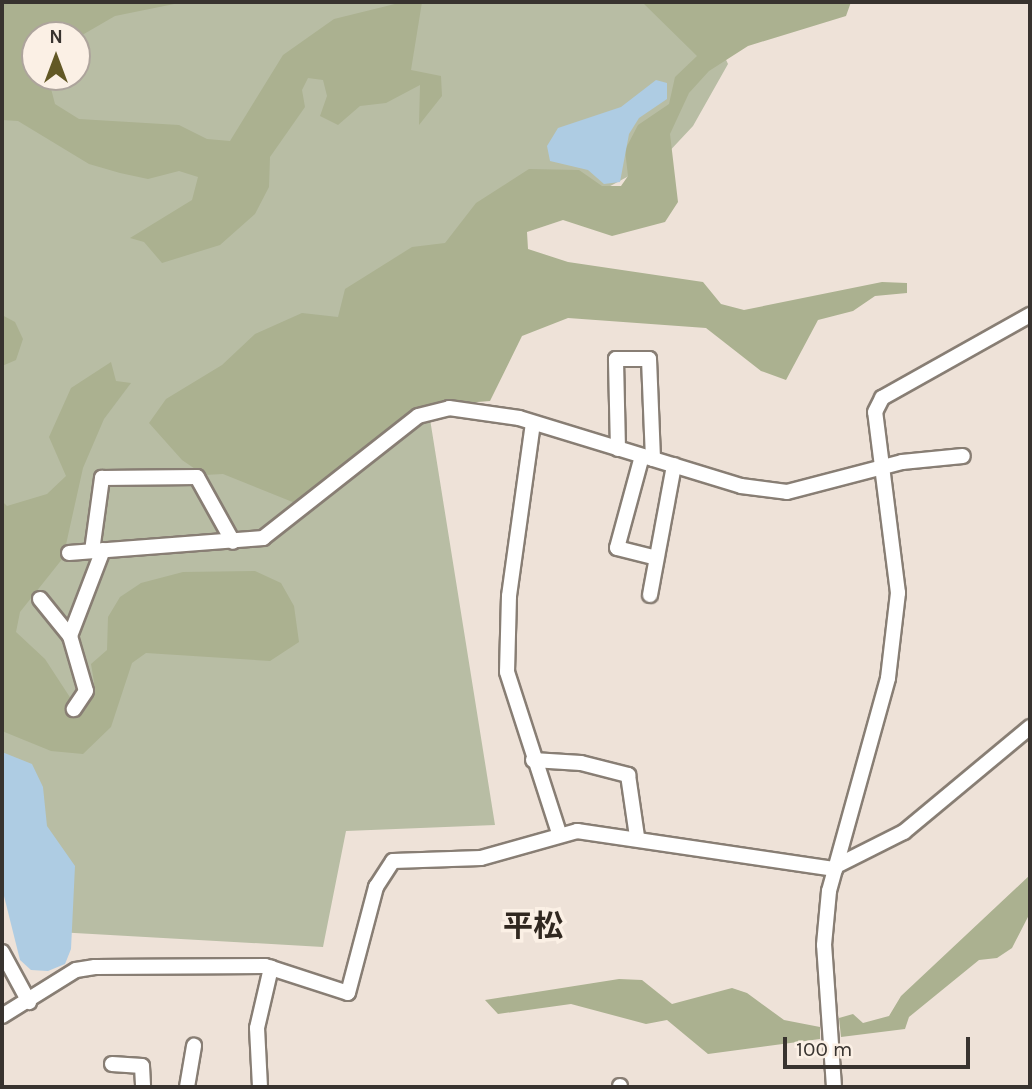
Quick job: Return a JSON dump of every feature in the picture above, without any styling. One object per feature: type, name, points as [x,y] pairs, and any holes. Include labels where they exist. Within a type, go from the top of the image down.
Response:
[{"type":"street","points":[[834,1087],[824,944],[835,867],[894,645],[898,576],[878,472],[875,412],[882,398],[1030,315]]},
{"type":"street","points":[[618,449],[616,359],[649,359],[648,458],[617,548],[653,557]]},
{"type":"street","points":[[69,553],[233,542],[275,532],[428,412],[459,408],[533,423],[648,458],[787,492],[878,472],[902,462],[963,456]]},
{"type":"street","points":[[533,423],[507,628],[507,673],[533,760],[559,833]]},
{"type":"street","points":[[650,596],[653,557],[674,465]]},
{"type":"street","points":[[70,636],[98,551],[102,478],[197,477],[233,542]]},
{"type":"street","points":[[40,599],[70,636],[86,691],[74,709]]},
{"type":"street","points":[[2,1016],[29,1002],[76,970],[95,967],[271,968],[348,993],[376,887],[393,861],[481,858],[559,833],[637,837],[835,867],[904,832],[1030,727]]},
{"type":"street","points":[[533,760],[581,763],[628,775],[637,837]]},
{"type":"street","points":[[2,952],[29,1002]]},
{"type":"street","points":[[260,1087],[257,1028],[271,968]]},
{"type":"street","points":[[187,1087],[194,1046]]},
{"type":"street","points":[[112,1064],[142,1066],[144,1087]]},
{"type":"green space","points":[[2,2],[699,2],[728,64],[693,126],[664,157],[410,294],[495,825],[346,831],[323,947],[57,932],[2,811]]},
{"type":"green space","points":[[2,2],[184,2],[115,16],[91,30],[91,21],[21,21],[21,91],[52,91],[55,104],[79,119],[179,125],[207,139],[230,141],[283,55],[334,19],[403,2],[422,2],[411,70],[441,76],[442,96],[419,125],[420,85],[386,103],[360,106],[338,125],[320,116],[327,96],[323,80],[308,78],[302,90],[305,107],[270,157],[269,187],[255,214],[220,245],[162,263],[144,242],[130,238],[192,200],[198,177],[179,171],[148,179],[89,164],[18,121],[2,120]]},
{"type":"green space","points":[[642,2],[851,2],[846,16],[748,46],[709,71],[689,93],[670,134],[678,202],[665,222],[612,236],[563,220],[527,232],[528,249],[568,262],[703,282],[721,304],[744,310],[882,282],[907,283],[907,293],[875,296],[853,311],[818,320],[786,380],[761,371],[706,328],[568,318],[522,336],[490,401],[416,407],[300,505],[223,474],[204,475],[182,460],[149,423],[166,399],[222,365],[255,334],[302,313],[338,317],[345,289],[412,247],[445,243],[476,203],[529,169],[579,170],[602,186],[621,186],[628,176],[625,150],[638,125],[669,104],[675,77],[697,56]]},
{"type":"green space","points":[[2,315],[15,322],[23,339],[16,360],[2,366]]},
{"type":"green space","points":[[111,362],[116,381],[131,383],[104,419],[83,468],[63,558],[20,612],[16,632],[45,659],[75,705],[87,699],[94,682],[91,664],[107,650],[108,617],[120,597],[141,583],[183,572],[255,571],[281,583],[294,606],[299,642],[270,661],[146,653],[132,663],[111,727],[83,754],[51,751],[2,731],[2,501],[7,506],[47,494],[66,476],[49,437],[71,388]]},
{"type":"green space","points":[[1030,875],[1030,913],[1012,948],[997,958],[979,960],[909,1017],[905,1029],[841,1037],[839,1018],[853,1014],[863,1023],[889,1016],[901,996]]},
{"type":"green space","points":[[619,979],[642,980],[672,1004],[732,988],[747,993],[784,1020],[820,1027],[820,1039],[708,1054],[667,1020],[646,1024],[571,1004],[498,1014],[485,1000]]},
{"type":"water","points":[[656,80],[667,83],[667,99],[639,118],[629,134],[620,182],[604,184],[588,170],[550,161],[547,146],[558,128],[621,107]]},
{"type":"water","points":[[2,752],[32,764],[43,787],[47,826],[75,866],[71,949],[65,964],[48,971],[31,970],[20,960],[3,892]]},
{"type":"district","name":"平松","points":[[533,926]]}]
